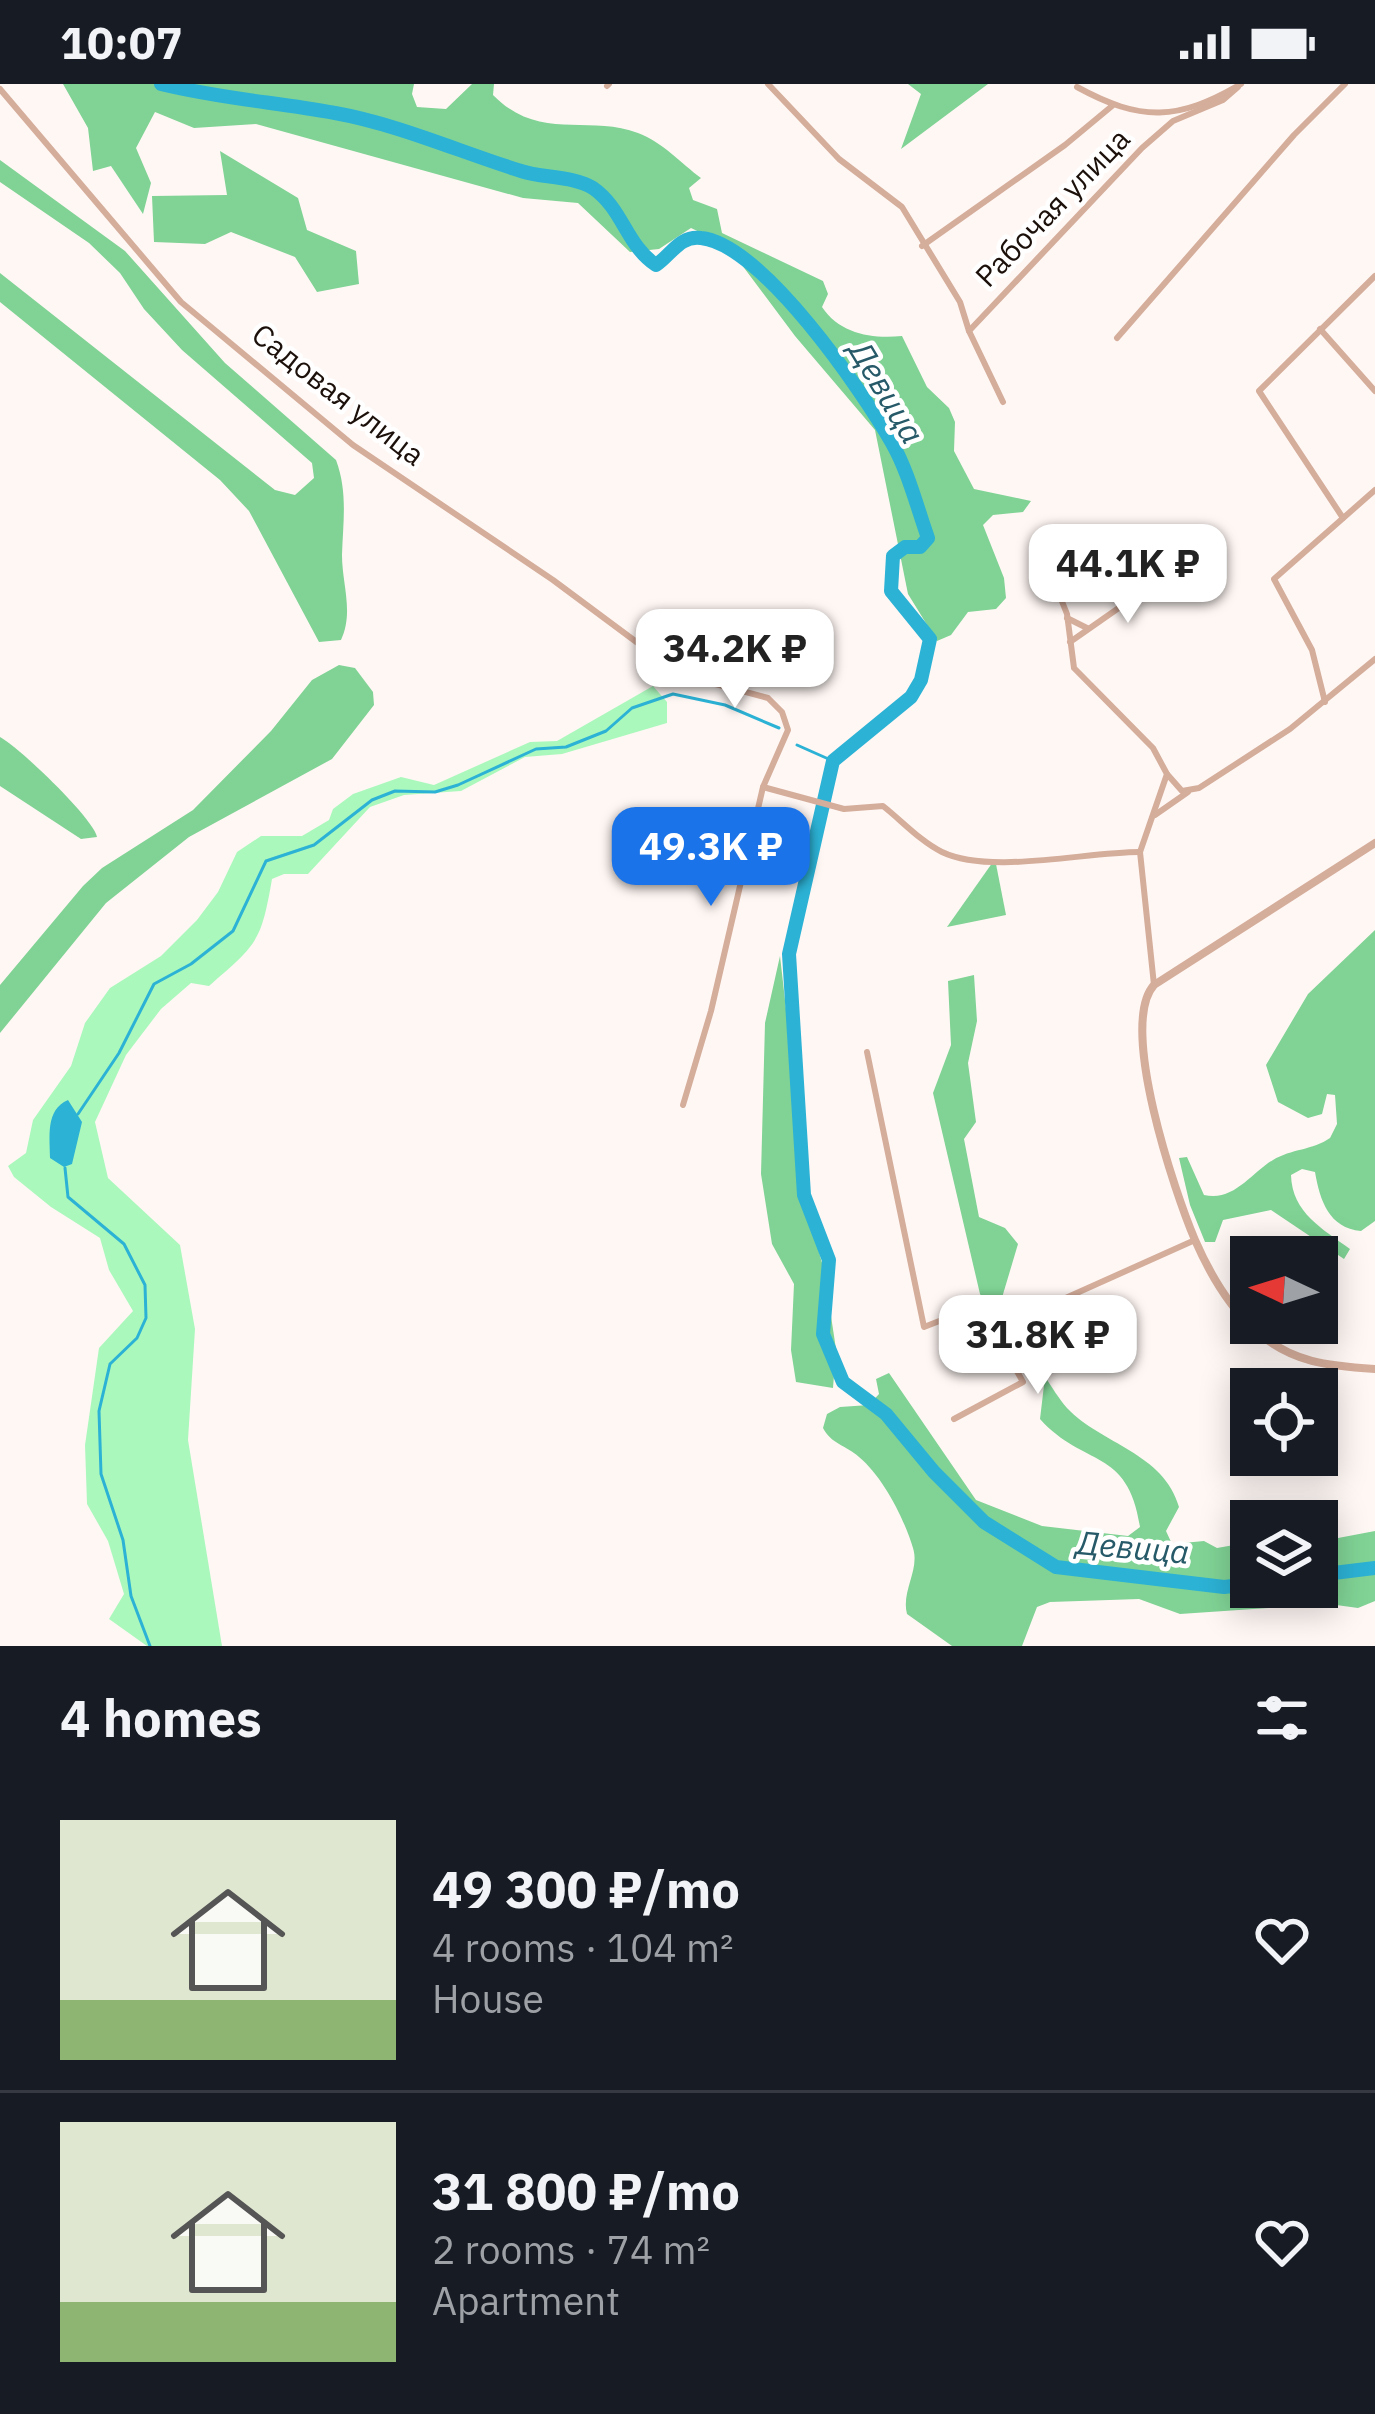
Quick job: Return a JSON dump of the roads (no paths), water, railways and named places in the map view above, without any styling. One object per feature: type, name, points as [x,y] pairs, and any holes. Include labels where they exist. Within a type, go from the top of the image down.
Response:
[{"type":"street","points":[[768,84],[839,159],[902,208],[960,302],[1004,402]]},
{"type":"street","points":[[1117,338],[1294,135],[1345,84]]},
{"type":"street","points":[[1077,87],[1112,106],[1161,115],[1239,86]]},
{"type":"street","name":"Рабочая улица","points":[[969,331],[1142,148],[1173,121],[1223,100],[1239,86]]},
{"type":"street","name":"Садовая улица","points":[[0,89],[197,317],[373,461],[553,580],[666,664],[698,680],[759,694],[782,712],[788,730],[763,787]]},
{"type":"street","points":[[922,246],[1112,106]]},
{"type":"street","points":[[1343,518],[1259,391],[1375,276]]},
{"type":"street","points":[[1321,329],[1375,391]]},
{"type":"street","points":[[1325,702],[1304,631],[1274,579],[1375,490]]},
{"type":"street","points":[[1047,564],[1067,618],[1073,668],[1153,748],[1167,774],[1187,792]]},
{"type":"street","points":[[1070,642],[1169,581]]},
{"type":"street","points":[[1067,618],[1087,628]]},
{"type":"street","points":[[1152,818],[1325,702],[1375,659]]},
{"type":"street","points":[[1167,774],[1141,852],[1154,985],[1142,1010],[1149,1081],[1164,1145],[1196,1240],[1239,1312],[1282,1351],[1325,1366],[1375,1369]]},
{"type":"street","points":[[683,1105],[711,1010],[763,787],[844,809],[883,806],[922,839],[962,858],[1036,861],[1141,852]]},
{"type":"street","points":[[1154,985],[1375,843]]},
{"type":"street","points":[[867,1052],[924,1328],[970,1309],[1050,1305],[1196,1240]]},
{"type":"street","points":[[954,1419],[1023,1382],[999,1339],[1012,1310]]},
{"type":"water","points":[[68,1100],[82,1122],[72,1164],[64,1167],[50,1158],[50,1133],[55,1110]]},
{"type":"waterway","name":"Девица","points":[[161,84],[358,118],[521,171],[585,184],[611,206],[656,265],[694,238],[726,246],[781,292],[835,357],[892,443],[912,489],[928,538],[920,547],[905,547],[893,556],[891,591],[930,639],[921,680],[911,697],[833,761],[789,954],[804,1195],[829,1260],[823,1334],[843,1382],[886,1414],[984,1522],[1056,1567],[1230,1586]]},
{"type":"waterway","points":[[78,1114],[119,1053],[154,984],[191,964],[233,931],[266,861],[314,845],[372,800],[395,791],[435,792],[536,749],[566,747],[606,731],[632,708],[673,694],[725,705],[779,728]]},
{"type":"waterway","points":[[797,745],[833,761]]},
{"type":"waterway","points":[[65,1168],[68,1197],[124,1244],[145,1285],[146,1318],[137,1338],[110,1364],[99,1411],[101,1474],[123,1540],[131,1596],[150,1646]]},
{"type":"waterway","name":"Девица","points":[[1338,1572],[1375,1568]]}]
